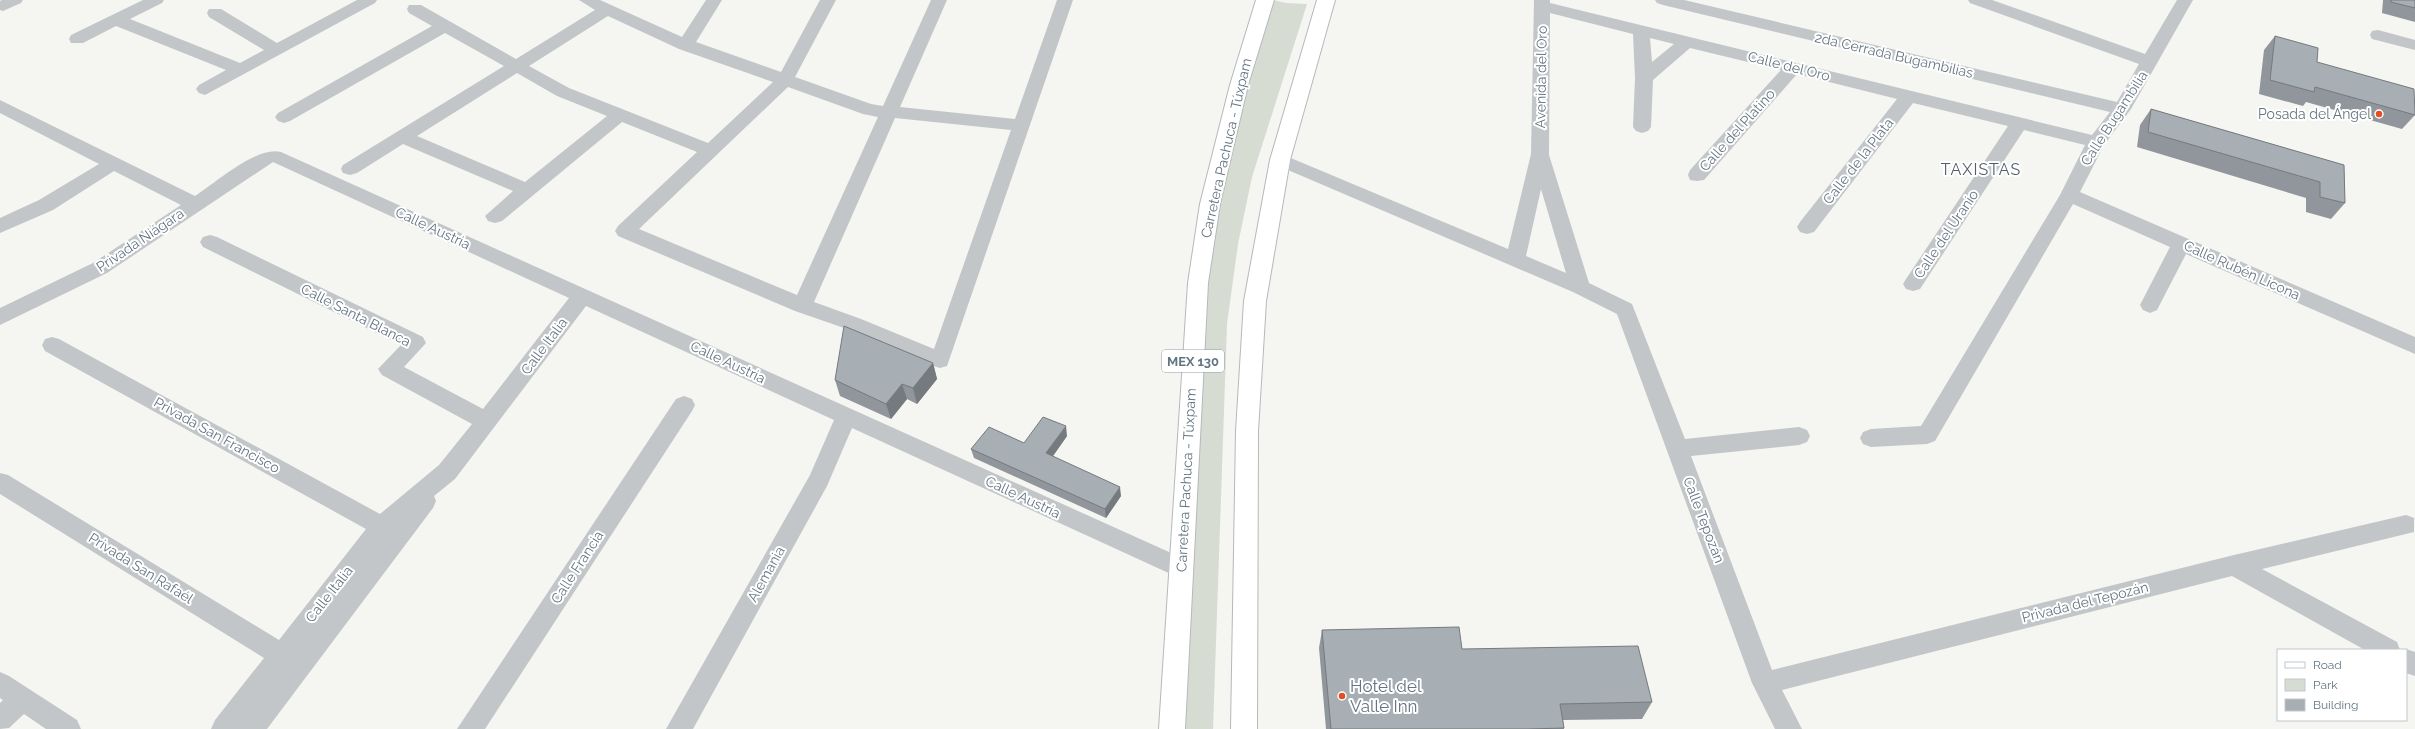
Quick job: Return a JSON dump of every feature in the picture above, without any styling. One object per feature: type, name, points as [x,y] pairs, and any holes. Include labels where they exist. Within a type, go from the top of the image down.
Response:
[{"type":"main road","name":"Carretera Pachuca - Túxpam","points":[[1172,729],[1198,283],[1210,204],[1239,85],[1265,0]]},
{"type":"main road","points":[[1244,729],[1247,423],[1255,300],[1280,160],[1326,0]]},
{"type":"street","points":[[77,39],[156,0]]},
{"type":"street","points":[[587,0],[686,45],[870,110],[1020,125]]},
{"type":"street","points":[[686,45],[714,0]]},
{"type":"street","points":[[828,0],[785,80],[625,231],[802,306],[854,324],[940,360],[1020,125],[1065,0]]},
{"type":"street","points":[[802,306],[939,0]]},
{"type":"street","name":"2da Cerrada Bugambilias","points":[[1666,0],[2122,110]]},
{"type":"street","points":[[1976,0],[2150,62]]},
{"type":"street","name":"Calle Bugambilia","points":[[1871,438],[1927,435],[2069,195],[2092,149],[2122,110],[2185,0]]},
{"type":"street","points":[[205,89],[277,50],[356,2]]},
{"type":"street","name":"Calle del Oro","points":[[1542,3],[1641,30],[1910,95],[2027,126],[2092,149]]},
{"type":"street","name":"Avenida del Oro","points":[[1515,261],[1540,154],[1542,3]]},
{"type":"street","points":[[415,9],[563,92],[618,116],[711,151]]},
{"type":"street","points":[[350,169],[607,10]]},
{"type":"street","points":[[215,13],[277,50]]},
{"type":"street","points":[[116,20],[241,70]]},
{"type":"street","points":[[284,117],[444,26]]},
{"type":"street","points":[[1641,30],[1644,78],[1642,127]]},
{"type":"street","points":[[2378,35],[2415,45]]},
{"type":"street","points":[[1644,78],[1687,41]]},
{"type":"street","name":"Calle del Platino","points":[[1697,175],[1794,67]]},
{"type":"street","name":"Calle de la Plata","points":[[1807,227],[1910,95]]},
{"type":"street","points":[[0,106],[195,204]]},
{"type":"street","points":[[495,216],[618,116]]},
{"type":"street","name":"Calle del Uranio","points":[[1913,284],[2027,126]]},
{"type":"street","points":[[402,137],[527,190]]},
{"type":"street","name":"Avenida del Oro","points":[[1540,154],[1580,287]]},
{"type":"street","name":"Calle Austria","points":[[275,156],[1181,568]]},
{"type":"street","name":"Privada Niágara","points":[[0,317],[100,268],[267,157],[275,156]]},
{"type":"street","points":[[1280,160],[1515,261],[1580,287]]},
{"type":"street","points":[[0,226],[46,204],[114,163]]},
{"type":"street","name":"Calle Rubén Licona","points":[[2069,195],[2182,243],[2415,346]]},
{"type":"street","name":"Calle Santa Blanca","points":[[210,242],[416,343],[389,369],[486,421]]},
{"type":"street","points":[[2150,304],[2182,243]]},
{"type":"street","name":"Calle Tepozán","points":[[1580,287],[1625,309],[1765,683],[1788,729]]},
{"type":"street","name":"Calle Italia","points":[[251,729],[582,296]]},
{"type":"street","name":"Privada San Francisco","points":[[52,345],[382,526]]},
{"type":"street","name":"Calle Francia","points":[[470,729],[684,405]]},
{"type":"street","name":"Alemania","points":[[679,729],[819,480],[846,416]]},
{"type":"street","points":[[1676,448],[1799,436]]},
{"type":"street","name":"Calle Italia","points":[[224,729],[382,526],[447,472]]},
{"type":"street","name":"Privada San Rafaél","points":[[0,482],[282,655]]},
{"type":"street","name":"Privada del Tepozán","points":[[1765,683],[2234,565],[2406,525]]},
{"type":"street","points":[[2234,565],[2386,649]]},
{"type":"street","points":[[0,713],[11,691]]},
{"type":"street","points":[[0,718],[11,691]]},
{"type":"street","points":[[11,691],[68,729]]},
{"type":"street","points":[[0,724],[7,729]]},
{"type":"green space","points":[[1273,0],[1286,3],[1307,4],[1252,177],[1238,244],[1227,324],[1213,729],[1182,729],[1200,390],[1209,276],[1216,220],[1238,108],[1253,53]]},
{"type":"building","points":[[2391,0],[2415,0],[2415,8],[2391,2]]},
{"type":"building","points":[[2275,36],[2318,48],[2317,62],[2414,89],[2415,115],[2315,87],[2314,92],[2270,80]]},
{"type":"building","points":[[2151,109],[2344,165],[2345,203],[2320,197],[2320,182],[2148,132]]},
{"type":"building","points":[[844,326],[933,363],[913,388],[902,384],[886,404],[835,380]]},
{"type":"building","points":[[1043,417],[1066,426],[1046,453],[1120,487],[1105,509],[971,449],[989,427],[1024,443]]},
{"type":"building","points":[[1459,627],[1462,649],[1638,646],[1652,702],[1560,704],[1564,728],[1331,729],[1322,630]]},
{"type":"place","name":"Posada del Ángel","points":[[2379,114]]},
{"type":"place","name":"Hotel del Valle Inn","points":[[1342,696]]},
{"type":"district","name":"TAXISTAS","points":[[1981,169]]}]
